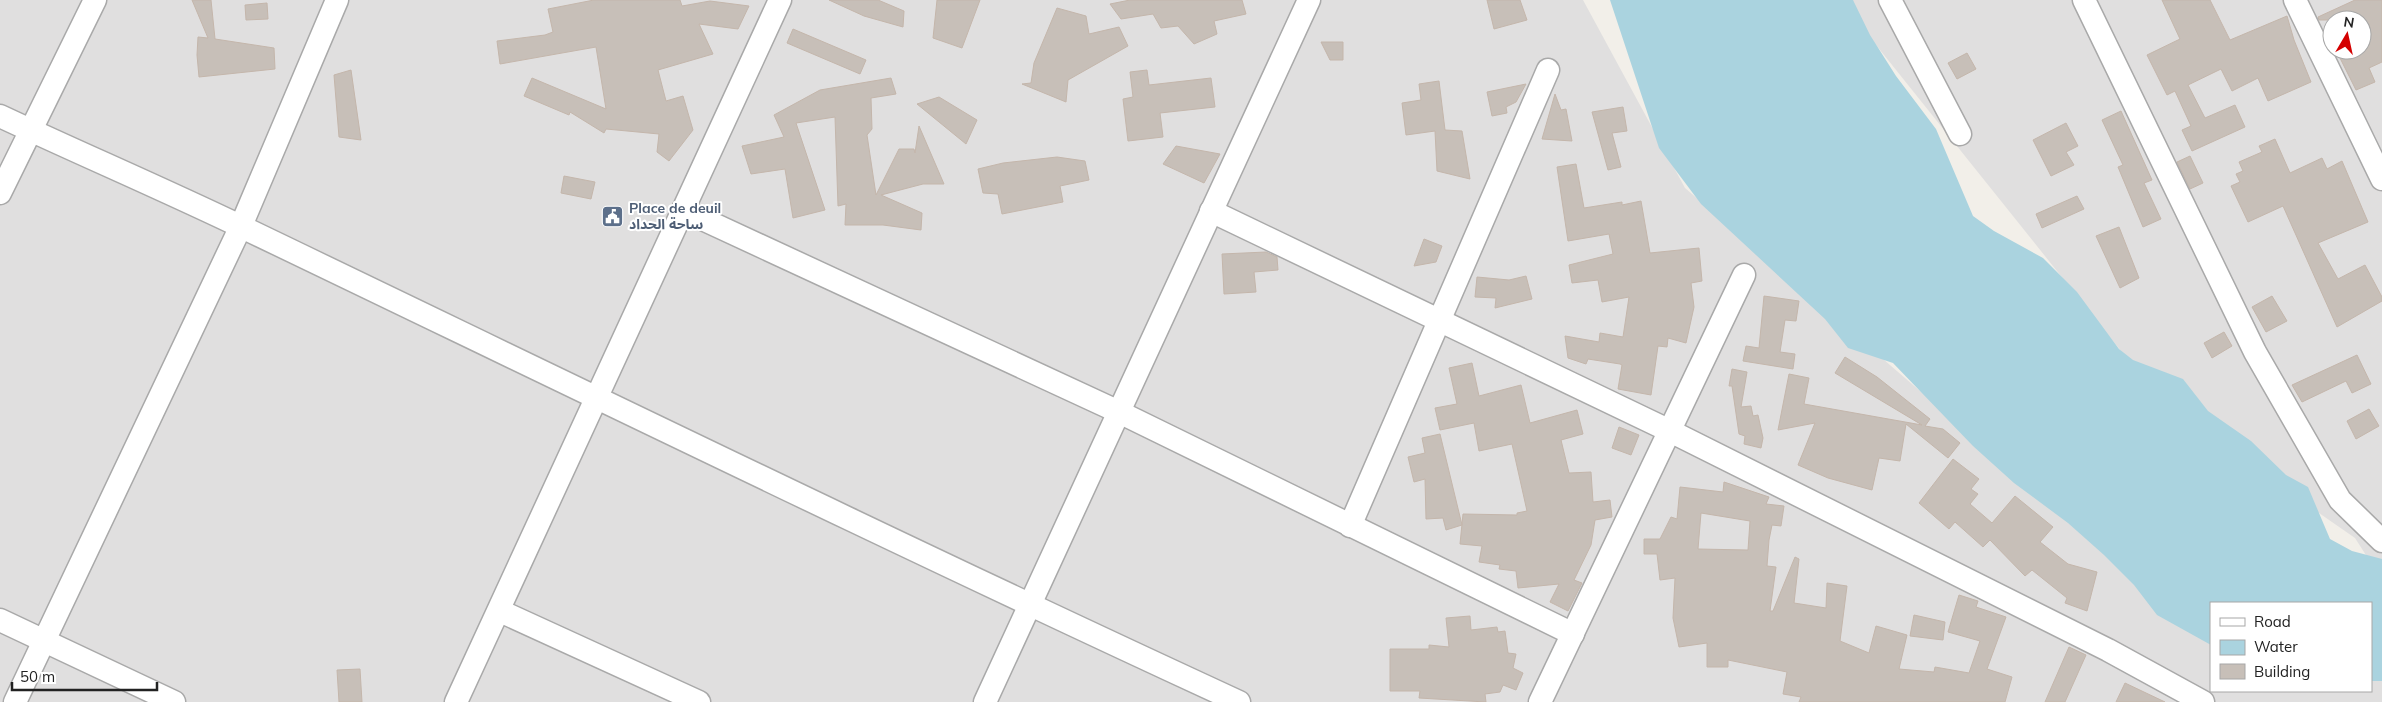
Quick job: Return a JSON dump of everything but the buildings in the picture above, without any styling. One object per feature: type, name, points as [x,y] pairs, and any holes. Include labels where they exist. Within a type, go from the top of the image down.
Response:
[{"type":"street","points":[[0,193],[95,0]]},
{"type":"street","points":[[15,702],[241,226],[337,0]]},
{"type":"street","points":[[456,702],[500,611],[780,0]]},
{"type":"street","points":[[985,702],[1309,0]]},
{"type":"street","points":[[1890,0],[1960,134]]},
{"type":"street","points":[[2084,0],[2255,352],[2340,500],[2382,541]]},
{"type":"street","points":[[2295,0],[2382,179]]},
{"type":"street","points":[[1350,526],[1548,70]]},
{"type":"street","points":[[0,116],[241,226],[596,399],[1030,606],[1239,702]]},
{"type":"street","points":[[683,210],[1119,412],[1574,634]]},
{"type":"street","points":[[1212,211],[1670,431],[2108,650],[2203,702]]},
{"type":"street","points":[[1540,702],[1744,275]]},
{"type":"street","points":[[500,611],[699,702]]},
{"type":"street","points":[[0,620],[174,702]]},
{"type":"shaded area","points":[[0,0],[1583,0],[1685,188],[2097,544],[2210,602],[2210,692],[2372,692],[2372,653],[2382,657],[2382,702],[0,702]]},
{"type":"shaded area","points":[[1840,0],[2382,0],[2382,580],[2355,538],[2165,406]]},
{"type":"water","points":[[1610,0],[1853,0],[1870,35],[1896,76],[1936,129],[1973,216],[1994,231],[2043,258],[2077,292],[2119,349],[2133,360],[2183,379],[2208,411],[2251,441],[2286,475],[2308,487],[2330,539],[2352,551],[2382,559],[2382,681],[2372,681],[2372,602],[2210,602],[2210,644],[2157,615],[2134,585],[2104,555],[2068,523],[2014,483],[1973,446],[1893,363],[1848,348],[1825,319],[1701,204],[1659,148]]},
{"type":"place","name":"Place de deuil ساحة الحداد","points":[[613,216]]}]
